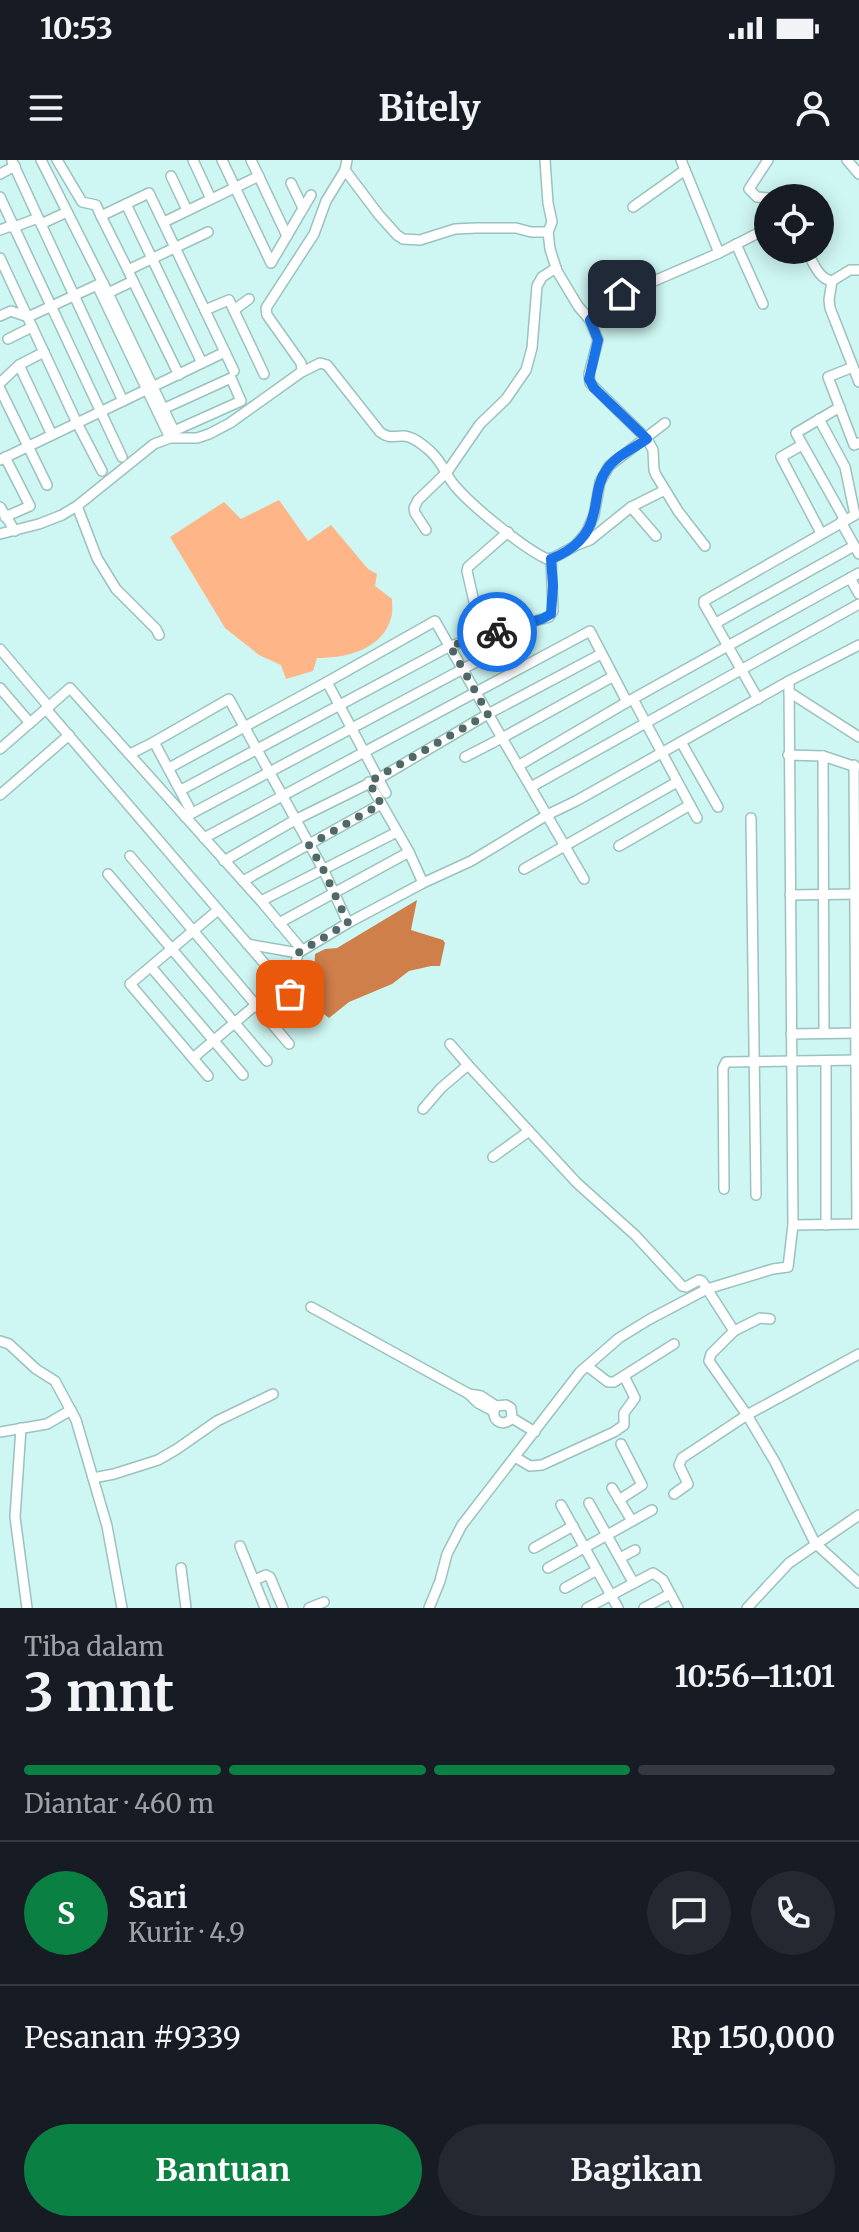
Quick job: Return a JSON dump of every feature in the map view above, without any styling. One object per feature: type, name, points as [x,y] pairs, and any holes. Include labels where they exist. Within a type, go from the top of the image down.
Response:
[{"type":"street","points":[[41,160],[150,388],[174,431],[241,401],[231,378],[163,409]]},
{"type":"street","points":[[57,160],[82,202],[96,205],[179,375]]},
{"type":"street","points":[[193,160],[211,199]]},
{"type":"street","points":[[222,160],[271,263],[311,195]]},
{"type":"street","points":[[251,160],[287,236]]},
{"type":"street","points":[[545,160],[552,222],[548,232],[550,249],[556,268],[590,320],[598,340],[589,374],[590,383],[647,439],[653,450],[654,470],[678,511],[705,546]]},
{"type":"street","points":[[754,194],[749,189],[768,160]]},
{"type":"street","points":[[847,160],[859,174]]},
{"type":"street","points":[[0,174],[14,164],[123,401]]},
{"type":"street","points":[[300,373],[301,363],[267,315],[266,308],[314,234],[326,201],[346,165],[386,223],[403,239],[420,240],[455,229],[516,228],[548,232]]},
{"type":"street","points":[[633,207],[683,165],[719,253]]},
{"type":"street","points":[[171,176],[187,210]]},
{"type":"street","points":[[164,222],[259,176]]},
{"type":"street","points":[[291,183],[303,208]]},
{"type":"street","points":[[101,216],[149,193],[234,371]]},
{"type":"street","points":[[0,197],[122,457]]},
{"type":"street","points":[[126,204],[202,363]]},
{"type":"street","points":[[0,230],[67,212]]},
{"type":"street","points":[[128,270],[208,232]]},
{"type":"street","points":[[590,320],[610,300],[754,235]]},
{"type":"street","points":[[736,244],[763,304]]},
{"type":"street","points":[[0,258],[102,471]]},
{"type":"street","points":[[814,264],[825,280],[832,281],[850,270],[859,270]]},
{"type":"street","points":[[426,530],[414,508],[422,495],[447,472],[480,424],[506,399],[526,370],[532,348],[537,286],[542,277],[556,268]]},
{"type":"street","points":[[108,293],[133,281]]},
{"type":"street","points":[[832,281],[830,308],[859,382]]},
{"type":"street","points":[[100,284],[108,293],[170,438]]},
{"type":"street","points":[[0,316],[11,311],[28,317],[100,284]]},
{"type":"street","points":[[234,310],[249,299]]},
{"type":"street","points":[[205,310],[229,300],[264,374]]},
{"type":"street","points":[[8,339],[32,327]]},
{"type":"street","points":[[249,343],[261,338]]},
{"type":"street","points":[[0,383],[19,365],[44,352]]},
{"type":"street","points":[[5,517],[30,506],[3,459],[225,352]]},
{"type":"street","points":[[0,534],[52,520],[77,506],[149,448],[170,438],[197,438],[209,434],[320,363],[327,365],[380,432],[389,438],[411,438],[441,462],[462,494],[541,556],[551,559],[590,540],[631,507],[665,490]]},
{"type":"street","points":[[19,365],[52,435]]},
{"type":"street","points":[[853,367],[828,377],[854,445],[859,443]]},
{"type":"street","points":[[0,389],[47,485]]},
{"type":"street","points":[[716,623],[857,550],[796,433],[840,407]]},
{"type":"street","points":[[758,699],[704,604],[706,598],[855,515],[845,467],[819,419]]},
{"type":"street","points":[[575,546],[590,525],[597,491],[606,471],[665,423]]},
{"type":"street","points":[[802,445],[781,457],[821,533]]},
{"type":"street","points":[[77,506],[94,550],[116,589],[159,635]]},
{"type":"street","points":[[0,507],[15,531]]},
{"type":"street","points":[[631,507],[656,536]]},
{"type":"street","points":[[476,638],[480,628],[468,567],[508,532]]},
{"type":"street","points":[[181,790],[450,646],[549,617],[553,611],[551,559]]},
{"type":"street","points":[[518,766],[855,575],[859,594]]},
{"type":"street","points":[[531,787],[859,604]]},
{"type":"street","points":[[169,768],[435,621],[584,879]]},
{"type":"street","points":[[204,838],[590,631],[612,677],[645,723],[697,818]]},
{"type":"street","points":[[189,815],[523,637]]},
{"type":"street","points":[[247,944],[300,952],[423,883],[471,861],[547,815],[859,645]]},
{"type":"street","points":[[0,649],[69,735],[312,1019]]},
{"type":"street","points":[[224,861],[601,654]]},
{"type":"street","points":[[465,757],[612,677]]},
{"type":"street","points":[[430,1608],[447,1554],[462,1525],[564,1391],[587,1366],[619,1338],[707,1289],[788,1267],[793,1225],[789,681]]},
{"type":"street","points":[[327,682],[364,753],[381,804],[423,883]]},
{"type":"street","points":[[0,688],[30,723]]},
{"type":"street","points":[[0,749],[70,688],[189,815],[204,838],[261,901],[300,952],[290,994]]},
{"type":"street","points":[[789,692],[859,737]]},
{"type":"street","points":[[130,754],[229,699],[323,869],[348,923]]},
{"type":"street","points":[[0,731],[9,741]]},
{"type":"street","points":[[0,795],[69,735]]},
{"type":"street","points":[[154,742],[181,790],[189,815]]},
{"type":"street","points":[[681,742],[718,807]]},
{"type":"street","points":[[788,755],[823,756],[856,767],[857,812],[858,1224],[793,1225]]},
{"type":"street","points":[[823,756],[824,1033]]},
{"type":"street","points":[[373,780],[386,793]]},
{"type":"street","points":[[524,869],[677,782]]},
{"type":"street","points":[[243,881],[381,804]]},
{"type":"street","points":[[619,846],[690,805]]},
{"type":"street","points":[[751,818],[756,1195]]},
{"type":"street","points":[[261,901],[397,832]]},
{"type":"street","points":[[279,923],[409,852]]},
{"type":"street","points":[[130,856],[289,1044]]},
{"type":"street","points":[[108,874],[267,1061]]},
{"type":"street","points":[[790,895],[857,894]]},
{"type":"street","points":[[208,1076],[130,984],[218,910]]},
{"type":"street","points":[[151,967],[243,1075]]},
{"type":"street","points":[[193,1058],[271,992]]},
{"type":"street","points":[[791,1034],[857,1033]]},
{"type":"street","points":[[450,1044],[577,1183],[635,1235],[682,1286],[699,1280],[734,1331]]},
{"type":"street","points":[[724,1189],[724,1064],[729,1061],[858,1060]]},
{"type":"street","points":[[826,1061],[826,1225]]},
{"type":"street","points":[[423,1109],[441,1088],[468,1065]]},
{"type":"street","points":[[493,1157],[529,1131]]},
{"type":"street","points":[[311,1307],[469,1394],[481,1396],[495,1409]]},
{"type":"street","points":[[770,1319],[760,1318],[734,1331],[711,1354],[709,1361],[775,1462],[815,1543],[859,1583]]},
{"type":"street","points":[[0,1341],[9,1344],[36,1369],[55,1381],[71,1410],[107,1526],[122,1608]]},
{"type":"street","points":[[587,1366],[608,1382],[614,1382],[674,1344]]},
{"type":"street","points":[[674,1494],[688,1484],[680,1461],[747,1415],[859,1354]]},
{"type":"street","points":[[515,1457],[530,1466],[542,1465],[624,1425],[624,1413],[635,1398],[624,1376]]},
{"type":"street","points":[[93,1478],[158,1460],[217,1421],[273,1394]]},
{"type":"street","points":[[501,1404],[511,1408],[512,1418],[503,1424],[497,1422],[495,1409],[501,1404]]},
{"type":"street","points":[[0,1432],[47,1424],[71,1410]]},
{"type":"street","points":[[512,1418],[535,1432]]},
{"type":"street","points":[[21,1428],[15,1517],[27,1608]]},
{"type":"street","points":[[619,1500],[642,1485],[621,1444]]},
{"type":"street","points":[[612,1488],[632,1521]]},
{"type":"street","points":[[589,1503],[633,1582]]},
{"type":"street","points":[[561,1505],[618,1608]]},
{"type":"street","points":[[548,1568],[652,1510]]},
{"type":"street","points":[[747,1608],[784,1567],[859,1515]]},
{"type":"street","points":[[534,1548],[573,1526]]},
{"type":"street","points":[[240,1546],[265,1608]]},
{"type":"street","points":[[620,1558],[635,1550]]},
{"type":"street","points":[[181,1568],[186,1608]]},
{"type":"street","points":[[565,1588],[597,1570]]},
{"type":"street","points":[[587,1608],[653,1573],[663,1580],[678,1608]]},
{"type":"street","points":[[254,1580],[266,1575],[270,1577],[283,1608]]},
{"type":"street","points":[[644,1608],[670,1594]]},
{"type":"street","points":[[309,1608],[324,1602]]},
{"type":"shaded area","points":[[279,500],[308,541],[331,525],[368,569],[377,574],[375,586],[392,599],[392,616],[380,638],[371,645],[351,654],[317,658],[313,671],[286,679],[281,665],[259,655],[225,628],[170,537],[224,502],[241,519]]},
{"type":"shaded area","points":[[417,900],[411,930],[443,940],[440,966],[409,971],[392,984],[349,1002],[329,1018],[311,1004],[303,984],[314,978],[315,954],[337,948]]},
{"type":"way so far","points":[[290,994],[298,953],[348,923],[309,845],[381,804],[369,782],[488,714],[450,646],[497,632]]},
{"type":"route","points":[[497,632],[549,617],[553,611],[551,559],[575,546],[586,533],[594,515],[600,482],[609,466],[647,439],[594,388],[589,379],[598,344],[590,320],[603,305],[622,294]]}]
